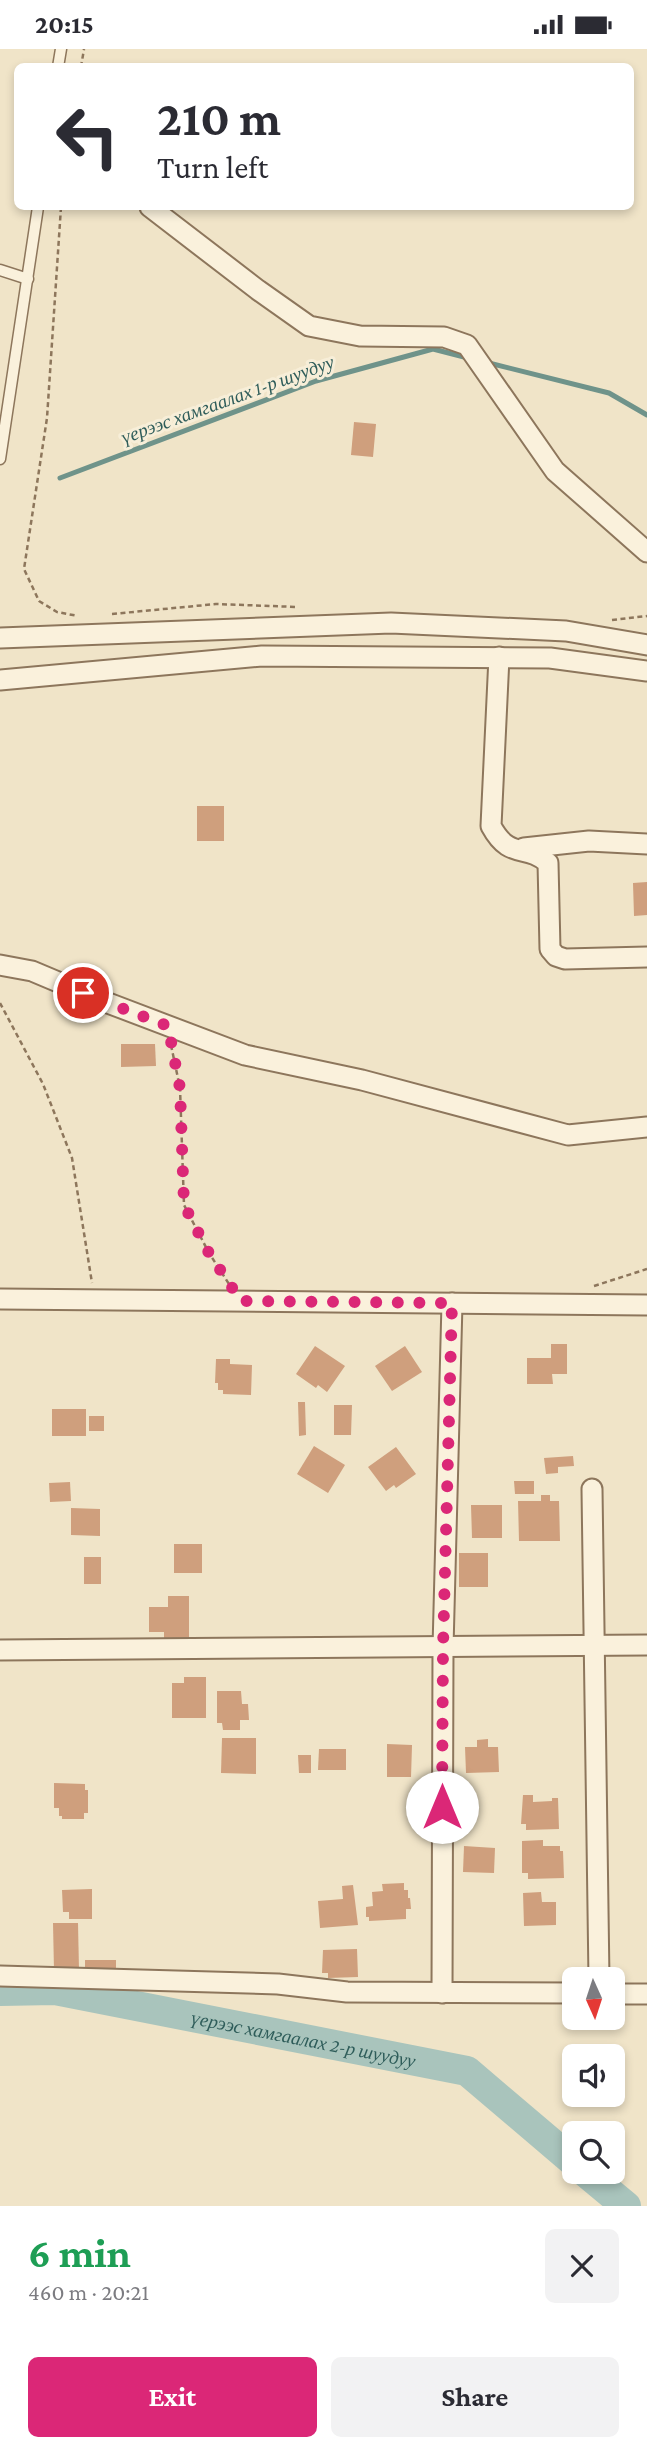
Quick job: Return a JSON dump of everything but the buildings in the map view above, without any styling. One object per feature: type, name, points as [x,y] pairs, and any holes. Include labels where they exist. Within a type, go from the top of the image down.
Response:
[{"type":"street","points":[[154,210],[309,326],[360,336],[444,337],[467,345],[555,471],[647,552]]},
{"type":"street","points":[[0,638],[391,624],[566,631],[647,645]]},
{"type":"street","points":[[0,680],[262,656],[550,658],[647,671]]},
{"type":"street","points":[[499,657],[491,826],[499,840],[512,849],[538,855],[548,863],[550,949],[556,956],[565,959],[647,957]]},
{"type":"street","points":[[512,849],[589,841],[647,844]]},
{"type":"street","points":[[0,965],[32,971],[245,1055],[375,1084],[568,1135],[647,1127]]},
{"type":"street","points":[[0,1299],[647,1305]]},
{"type":"street","points":[[442,1993],[443,1648],[452,1303]]},
{"type":"street","points":[[592,1489],[599,1967]]},
{"type":"street","points":[[0,1650],[647,1645]]},
{"type":"street","points":[[0,1976],[278,1984],[347,1992],[562,1993]]},
{"type":"street","points":[[625,1994],[647,1994]]},
{"type":"lane","points":[[0,459],[38,210]]},
{"type":"lane","points":[[0,270],[28,279]]},
{"type":"path","points":[[61,210],[47,418],[24,569],[39,601],[57,612],[83,617]]},
{"type":"path","points":[[110,615],[216,604],[299,607]]},
{"type":"path","points":[[605,621],[647,616]]},
{"type":"path","points":[[0,1003],[43,1084],[72,1158],[95,1300]]},
{"type":"path","points":[[168,1026],[180,1088],[184,1205],[209,1253],[241,1301]]},
{"type":"waterway","name":"үерээс хамгаалах 1-р шуудуу","points":[[60,478],[316,381],[433,349],[468,358]]},
{"type":"waterway","name":"үерээс хамгаалах 1-р шуудуу","points":[[485,362],[609,393],[647,415]]},
{"type":"waterway","name":"үерээс хамгаалах 2-р шуудуу","points":[[0,1991],[55,1990],[467,2071],[562,2152]]},
{"type":"waterway","name":"үерээс хамгаалах 2-р шуудуу","points":[[599,2184],[626,2206]]},
{"type":"route","points":[[83,993],[168,1026],[180,1088],[184,1205],[209,1253],[241,1301],[452,1303],[443,1648],[442,1807]]}]
